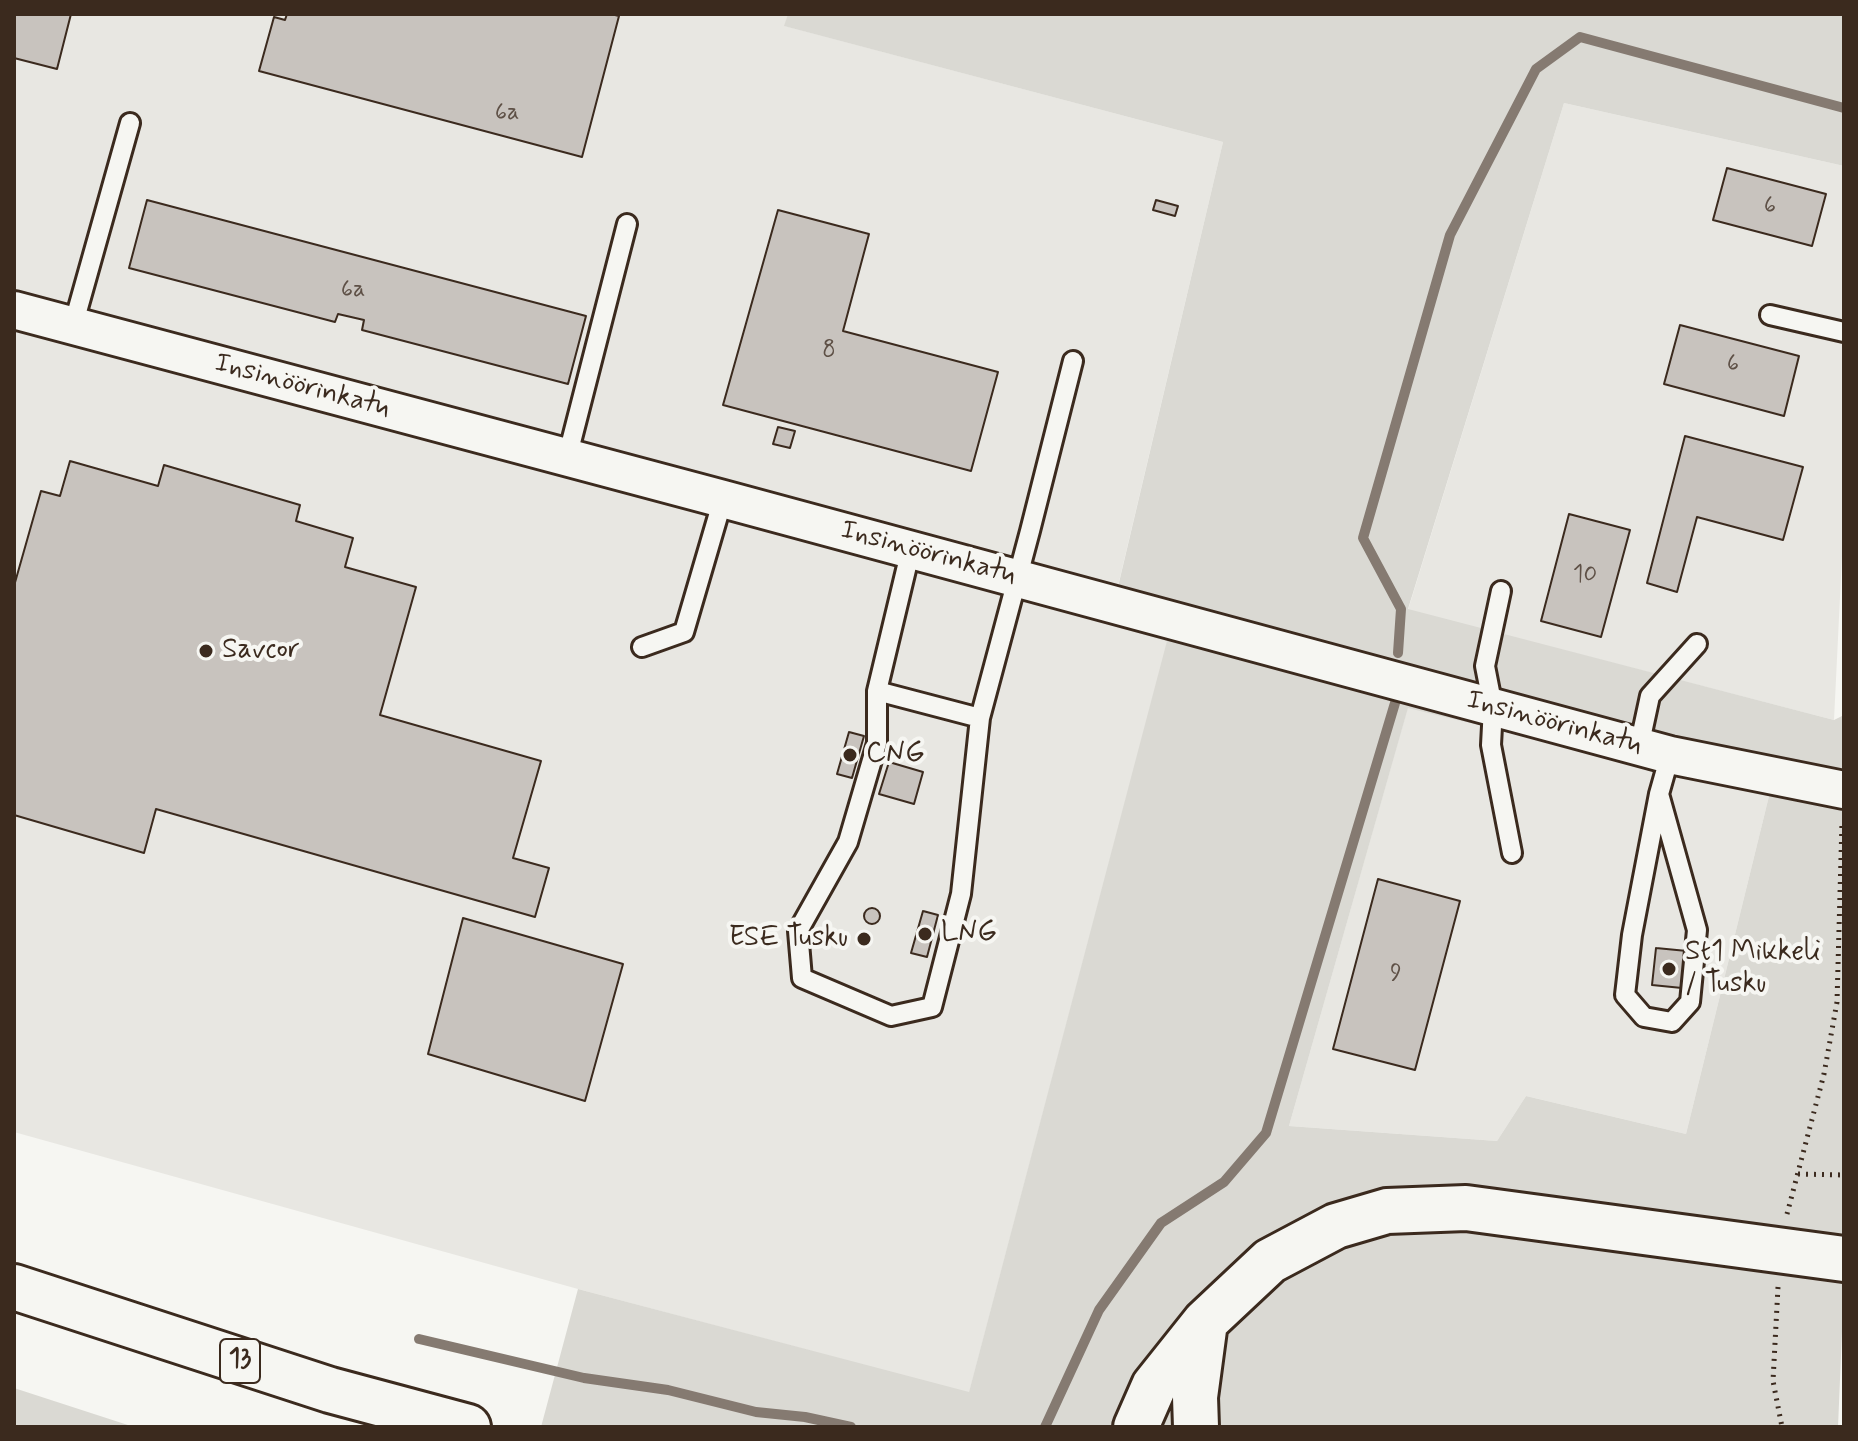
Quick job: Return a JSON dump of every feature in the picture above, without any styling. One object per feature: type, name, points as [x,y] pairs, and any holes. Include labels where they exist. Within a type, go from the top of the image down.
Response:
[{"type":"highway","points":[[1136,1427],[1154,1386],[1205,1322],[1270,1261],[1336,1226],[1387,1211],[1466,1208],[1844,1259]]},
{"type":"highway","name":"13","points":[[14,1287],[330,1390],[468,1427]]},
{"type":"highway","points":[[1196,1427],[1195,1397],[1205,1322]]},
{"type":"street","name":"Insinöörinkatu","points":[[14,310],[1654,751],[1843,790]]},
{"type":"lane","points":[[73,326],[130,123]]},
{"type":"lane","points":[[567,458],[627,224]]},
{"type":"lane","points":[[1770,315],[1844,332]]},
{"type":"lane","points":[[911,549],[877,691],[877,743],[848,842],[798,931],[802,978],[891,1016],[932,1007],[961,894],[980,718],[1073,361]]},
{"type":"lane","points":[[642,647],[684,632],[723,499]]},
{"type":"lane","points":[[1501,591],[1485,666],[1493,707],[1491,745],[1512,853]]},
{"type":"lane","points":[[1659,794],[1632,935],[1625,995],[1644,1017],[1672,1022],[1690,1002],[1697,930],[1659,794],[1650,696],[1697,644]]},
{"type":"lane","points":[[877,691],[980,718]]},
{"type":"path","points":[[1782,1427],[1773,1381],[1780,1251],[1789,1204],[1824,1074],[1837,1002],[1843,790]]},
{"type":"path","points":[[1798,1174],[1844,1175]]},
{"type":"shaded area","points":[[14,14],[788,14],[785,26],[1223,142],[1109,624],[1168,640],[969,1393],[578,1289],[14,1132]]},
{"type":"shaded area","points":[[788,14],[1844,14],[1844,166],[1564,103],[1408,609],[1834,720],[1844,715],[1844,1284],[1838,1427],[541,1427],[578,1289],[969,1392],[1167,641],[1109,625],[1223,142],[784,26]],"holes":[[[1408,708],[1769,796],[1686,1134],[1526,1096],[1497,1141],[1289,1126]]]},
{"type":"shaded area","points":[[1564,103],[1844,166],[1844,515],[1834,720],[1408,610]]},
{"type":"shaded area","points":[[1408,707],[1616,761],[1769,796],[1686,1134],[1526,1096],[1497,1141],[1289,1126]]},
{"type":"shaded area","points":[[14,1388],[134,1427],[14,1427]]},
{"type":"building","points":[[14,14],[71,14],[57,69],[14,58]]},
{"type":"building","points":[[287,14],[619,16],[582,157],[259,71],[274,17],[285,20]]},
{"type":"building","points":[[1727,168],[1826,194],[1812,246],[1713,220]]},
{"type":"building","points":[[147,200],[586,316],[568,384],[362,330],[364,320],[338,314],[335,322],[129,268]]},
{"type":"building","points":[[1156,200],[1178,206],[1175,216],[1153,210]]},
{"type":"building","points":[[778,210],[869,234],[843,331],[998,372],[971,471],[723,405]]},
{"type":"building","points":[[1680,325],[1799,356],[1784,416],[1664,384]]},
{"type":"building","points":[[778,427],[795,431],[790,448],[773,444]]},
{"type":"building","points":[[1685,436],[1803,467],[1783,540],[1697,517],[1677,592],[1647,583]]},
{"type":"building","name":"Savcor","points":[[70,461],[158,486],[164,465],[300,505],[296,521],[353,538],[345,567],[416,587],[380,715],[541,761],[513,858],[549,868],[535,917],[156,809],[144,853],[14,815],[14,586],[41,491],[60,496]]},
{"type":"building","points":[[1569,514],[1630,530],[1601,637],[1541,621]]},
{"type":"building","name":"CNG","points":[[849,732],[864,736],[852,778],[837,774]]},
{"type":"building","points":[[889,762],[923,772],[914,804],[879,794]]},
{"type":"building","points":[[1378,879],[1460,901],[1415,1070],[1333,1049]]},
{"type":"building","points":[[869,908],[875,908],[880,916],[878,922],[869,924],[864,919],[864,913]]},
{"type":"building","name":"LNG","points":[[923,911],[938,915],[927,957],[911,953]]},
{"type":"building","points":[[463,918],[623,964],[585,1101],[428,1054]]},
{"type":"building","points":[[1656,948],[1687,951],[1682,988],[1652,985]]},
{"type":"waterway","points":[[1398,653],[1401,609],[1363,538],[1450,235],[1536,69],[1580,37],[1844,108]]},
{"type":"waterway","points":[[1045,1427],[1099,1310],[1161,1223],[1224,1182],[1266,1133],[1395,703]]},
{"type":"waterway","points":[[419,1339],[584,1378],[668,1390],[756,1412],[805,1417],[851,1427]]},
{"type":"place","name":"Savcor","points":[[206,651]]},
{"type":"place","name":"CNG","points":[[850,755]]},
{"type":"place","name":"LNG","points":[[925,934]]},
{"type":"place","name":"ESE Tusku","points":[[864,939]]},
{"type":"place","name":"St1 Mikkeli / Tusku","points":[[1669,969]]}]
